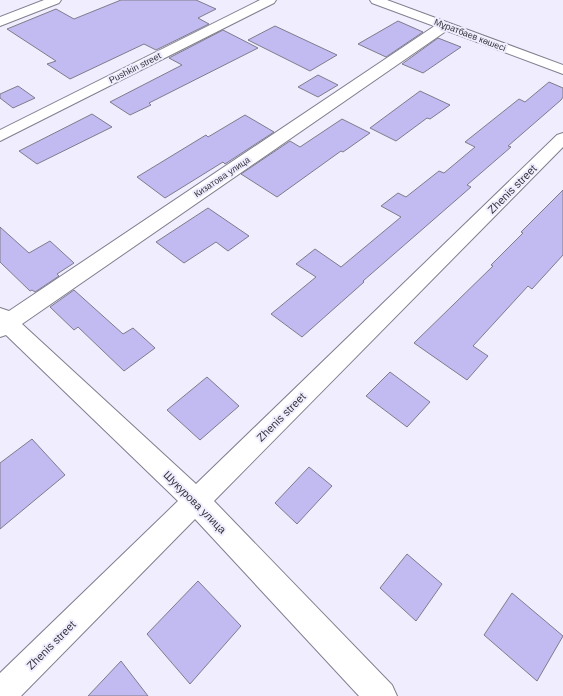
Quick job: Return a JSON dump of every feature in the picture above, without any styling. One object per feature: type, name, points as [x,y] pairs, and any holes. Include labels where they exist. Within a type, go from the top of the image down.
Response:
[{"type":"street","points":[[0,22],[55,0]]},
{"type":"street","name":"Pushkin street","points":[[0,136],[270,0]]},
{"type":"street","name":"Мұратбаев көшесі","points":[[376,0],[563,70]]},
{"type":"street","name":"Кизатова улица","points":[[2,323],[444,26]]},
{"type":"street","name":"Zhenis street","points":[[0,695],[563,138]]},
{"type":"street","name":"Шукурова улица","points":[[2,323],[196,501],[381,696]]},
{"type":"building","points":[[121,0],[196,0],[216,9],[198,18],[209,24],[156,50],[144,44],[70,79],[47,64],[56,61],[7,29],[56,9],[74,19]]},
{"type":"building","points":[[398,21],[423,32],[386,57],[358,44]]},
{"type":"building","points":[[275,26],[337,55],[310,71],[248,40]]},
{"type":"building","points":[[223,30],[258,48],[149,103],[151,105],[130,115],[110,102],[182,65],[169,58]]},
{"type":"building","points":[[438,38],[461,47],[423,73],[402,64]]},
{"type":"building","points":[[318,75],[338,85],[318,97],[298,87]]},
{"type":"building","points":[[549,82],[563,88],[563,97],[561,100],[508,146],[511,147],[467,185],[471,187],[363,281],[364,282],[302,337],[271,314],[316,277],[296,264],[315,249],[341,267],[401,217],[381,206],[398,193],[406,197],[439,171],[444,173],[475,147],[465,142],[519,99],[525,102]]},
{"type":"building","points":[[18,86],[35,98],[13,108],[0,98],[0,94]]},
{"type":"building","points":[[420,91],[450,105],[430,119],[427,118],[396,141],[370,128]]},
{"type":"building","points":[[92,114],[112,127],[37,164],[19,151]]},
{"type":"building","points":[[245,115],[274,132],[225,164],[223,162],[165,198],[137,177],[206,135],[208,137]]},
{"type":"building","points":[[342,119],[370,133],[343,152],[341,151],[277,197],[241,174],[290,141],[300,147]]},
{"type":"building","points":[[563,190],[563,255],[532,289],[528,286],[473,346],[488,356],[467,380],[414,343],[493,266],[491,265],[523,233],[521,232]]},
{"type":"building","points":[[208,208],[249,236],[228,251],[216,242],[184,263],[156,242]]},
{"type":"building","points":[[0,227],[29,253],[50,241],[74,263],[57,274],[59,276],[35,292],[32,290],[30,291],[0,262]]},
{"type":"building","points":[[74,290],[123,334],[133,328],[155,348],[124,371],[78,327],[74,330],[50,307]]},
{"type":"building","points":[[390,372],[430,402],[407,427],[366,396]]},
{"type":"building","points":[[207,377],[239,406],[200,440],[167,410]]},
{"type":"building","points":[[32,439],[65,475],[0,529],[0,463]]},
{"type":"building","points":[[309,467],[332,486],[297,524],[275,503]]},
{"type":"building","points":[[407,554],[442,584],[416,621],[380,588]]},
{"type":"building","points":[[198,581],[241,626],[190,684],[147,634]]},
{"type":"building","points":[[512,593],[563,636],[537,681],[484,635]]},
{"type":"building","points":[[121,661],[148,696],[88,696]]}]
